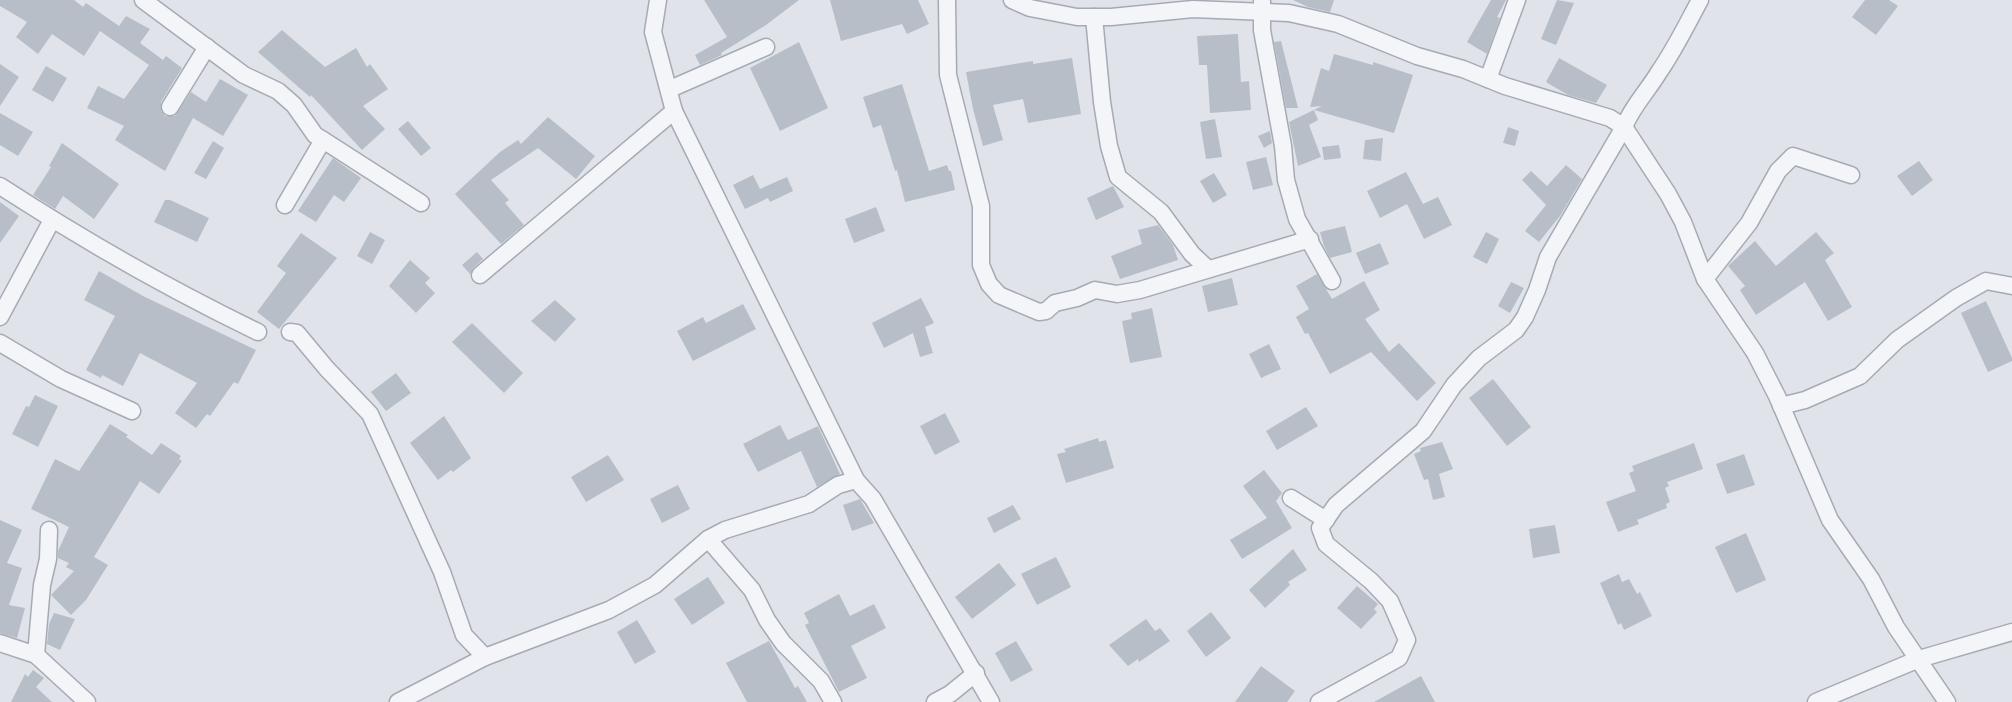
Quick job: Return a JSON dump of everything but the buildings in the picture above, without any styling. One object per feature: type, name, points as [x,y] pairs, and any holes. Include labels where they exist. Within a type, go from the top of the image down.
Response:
[{"type":"street","points":[[143,0],[244,75],[278,90],[294,105],[315,135],[421,203]]},
{"type":"street","points":[[658,0],[653,32],[670,89],[674,111],[856,480],[873,499],[976,673],[991,702]]},
{"type":"street","points":[[947,0],[948,75],[981,206],[981,265],[989,284],[994,290],[1010,301],[1039,312],[1046,311],[1055,303],[1077,298],[1095,290],[1117,294],[1140,290],[1310,239]]},
{"type":"street","points":[[1012,0],[1030,8],[1077,17],[1262,5],[1338,24],[1417,56],[1463,68],[1505,86],[1610,118],[1624,127],[1668,194],[1683,222],[1705,279],[1755,354],[1781,406],[1830,520],[1871,579],[1896,627],[1947,702]]},
{"type":"street","points":[[1488,79],[1517,0]]},
{"type":"street","points":[[1319,702],[1399,658],[1407,640],[1390,601],[1371,581],[1326,544],[1320,528],[1336,504],[1423,431],[1454,385],[1479,358],[1516,330],[1525,317],[1537,290],[1548,257],[1624,127],[1632,107],[1652,83],[1670,55],[1700,0]]},
{"type":"street","points":[[1262,5],[1262,30],[1284,146],[1286,180],[1297,219],[1332,281]]},
{"type":"street","points":[[1094,17],[1102,102],[1109,146],[1118,177],[1161,212],[1192,254],[1208,270]]},
{"type":"street","points":[[170,107],[207,46]]},
{"type":"street","points":[[670,89],[766,47]]},
{"type":"street","points":[[480,275],[674,111]]},
{"type":"street","points":[[285,205],[323,140]]},
{"type":"street","points":[[1705,279],[1749,223],[1778,170],[1793,156],[1851,175]]},
{"type":"street","points":[[0,186],[52,220],[119,259],[258,332]]},
{"type":"street","points":[[0,317],[52,220]]},
{"type":"street","points":[[1781,406],[1805,400],[1860,376],[1897,340],[1956,298],[1986,282],[2012,286]]},
{"type":"street","points":[[290,332],[297,333],[327,369],[370,414],[442,572],[464,635],[485,657]]},
{"type":"street","points":[[0,343],[61,379],[132,412]]},
{"type":"street","points":[[398,702],[485,657],[609,610],[655,584],[708,539],[725,530],[809,504],[838,485],[856,480]]},
{"type":"street","points":[[1291,498],[1326,520]]},
{"type":"street","points":[[36,655],[42,585],[48,559],[49,530]]},
{"type":"street","points":[[708,539],[752,590],[767,620],[783,643],[821,680],[833,702]]},
{"type":"street","points":[[1816,702],[1919,659],[2012,632]]},
{"type":"street","points":[[0,644],[36,655],[87,702]]},
{"type":"street","points":[[935,702],[950,694],[976,673]]}]
